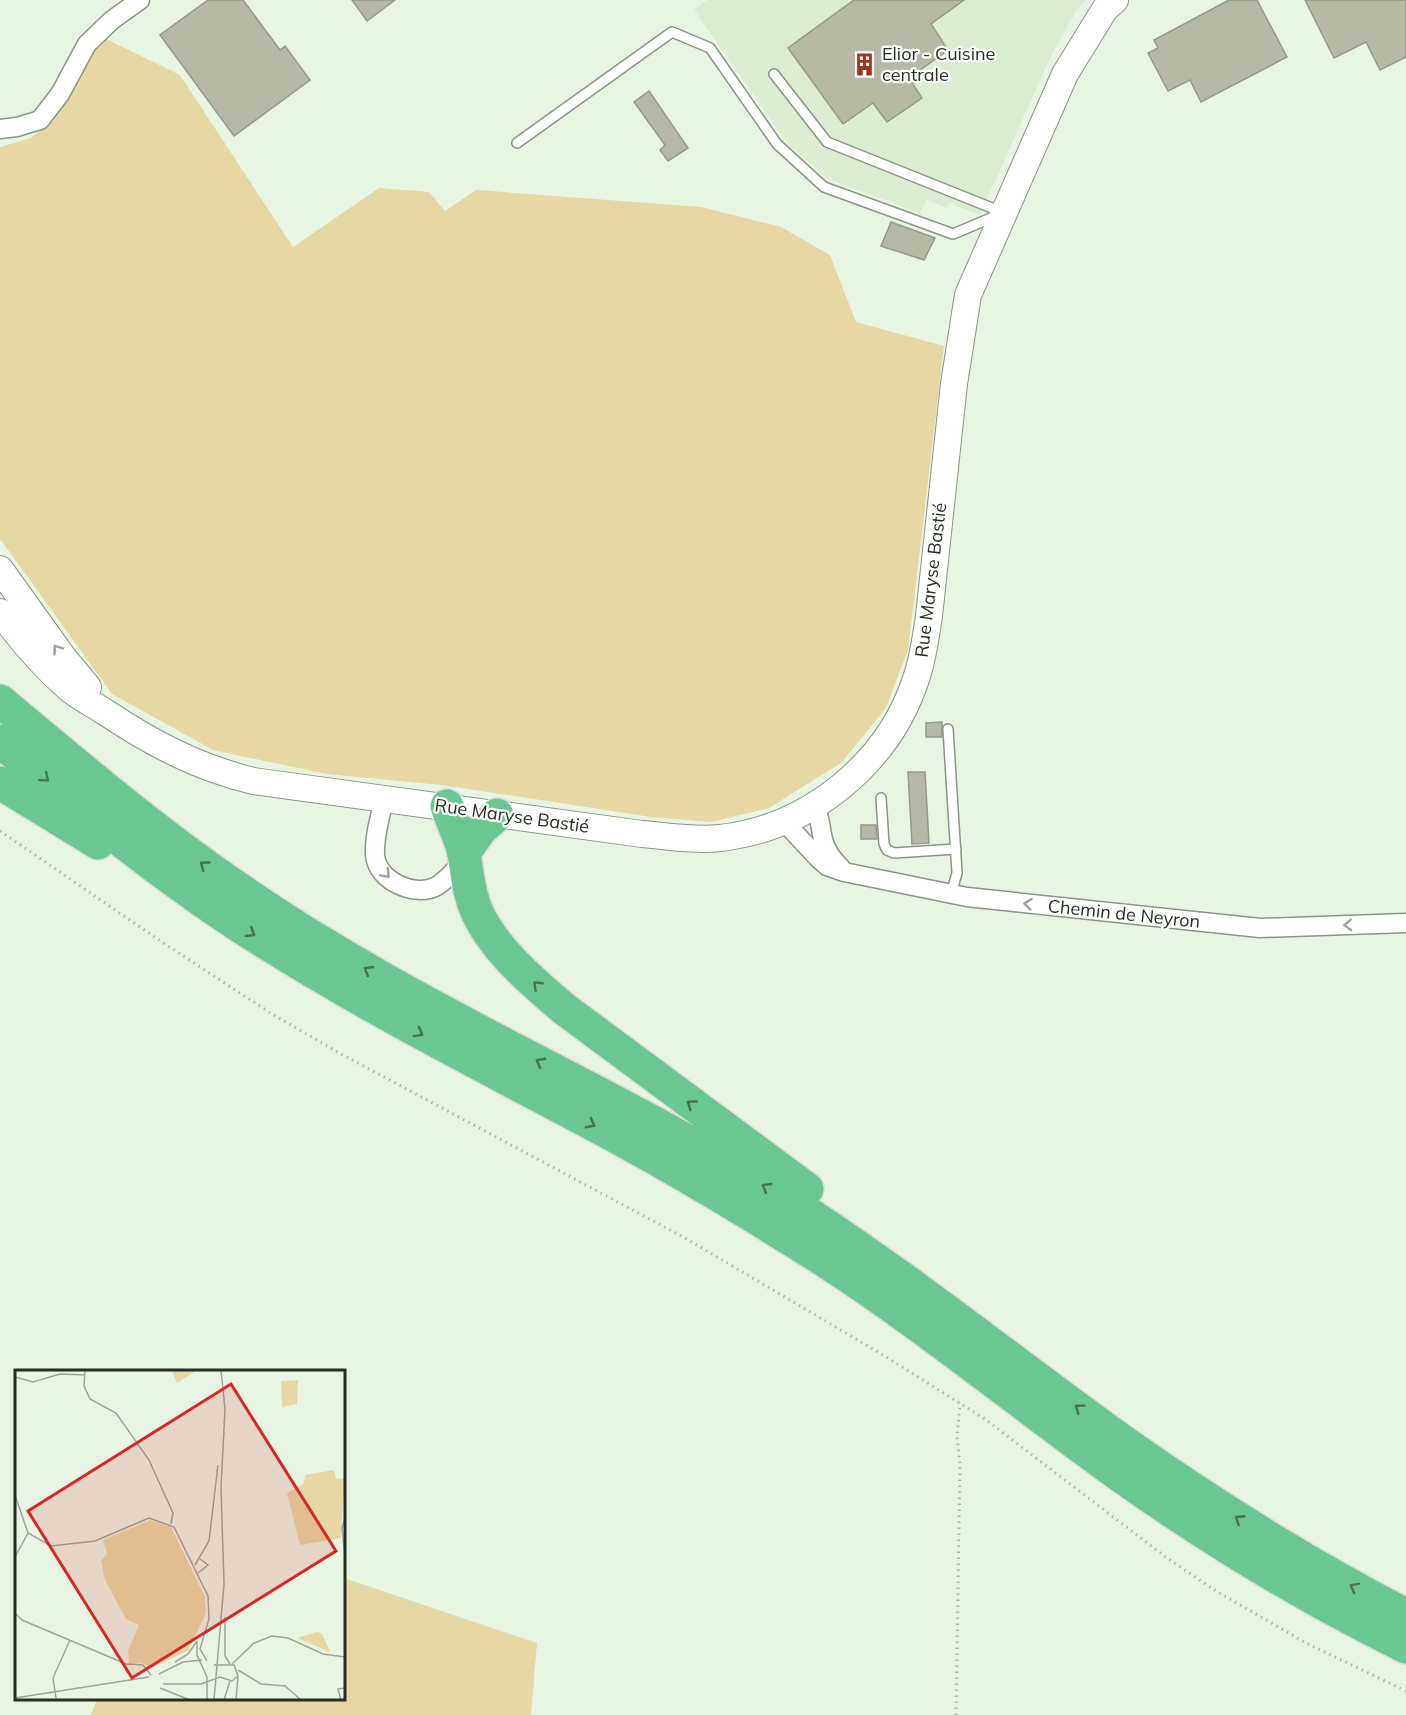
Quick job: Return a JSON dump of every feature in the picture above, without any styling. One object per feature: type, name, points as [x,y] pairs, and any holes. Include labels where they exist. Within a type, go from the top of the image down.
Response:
[{"type":"highway","points":[[0,702],[141,818],[241,891],[339,952],[472,1028],[731,1166],[854,1243],[1127,1444],[1288,1550],[1406,1615]]},
{"type":"highway","points":[[0,741],[129,847],[224,916]]},
{"type":"highway","points":[[0,783],[386,1014],[625,1142],[805,1248],[912,1321],[1106,1465],[1198,1529],[1318,1601],[1406,1647]]},
{"type":"highway","points":[[447,806],[464,857],[466,879],[471,896],[484,925],[501,949],[540,988],[638,1066],[961,1304],[969,1327]]},
{"type":"highway","points":[[464,857],[481,829],[497,815]]},
{"type":"main road","name":"Rue Maryse Bastié","points":[[0,612],[23,642],[68,688],[123,724],[182,758],[232,776],[384,800],[447,806],[497,815],[642,834],[717,838],[758,831],[815,805],[840,789],[878,750],[906,706],[924,652],[954,384],[968,295],[1065,74],[1105,9],[1116,0]]},
{"type":"main road","name":"Rue Maryse Bastié","points":[[0,569],[76,673],[123,724]]},
{"type":"street","points":[[0,129],[40,120],[60,94],[87,44],[112,20],[140,0]]},
{"type":"street","points":[[384,800],[376,835],[375,857],[383,874],[397,884],[414,890],[435,887],[450,875],[464,857]]},
{"type":"street","points":[[815,805],[819,813],[823,842],[832,858],[844,872]]},
{"type":"street","name":"Chemin de Neyron","points":[[786,820],[790,828],[827,866],[844,872],[959,896],[1260,928],[1406,923]]},
{"type":"lane","points":[[517,143],[672,32],[710,48],[777,144],[824,187],[953,234],[1004,213]]},
{"type":"lane","points":[[774,74],[827,142],[1004,213]]},
{"type":"lane","points":[[948,729],[959,896]]},
{"type":"lane","points":[[881,798],[884,844],[887,850],[894,853],[956,849]]},
{"type":"path","points":[[0,831],[272,1014],[343,1055],[685,1238],[807,1308],[985,1419],[1167,1558],[1216,1591],[1306,1643],[1406,1691]]},
{"type":"path","points":[[956,1715],[960,1464],[957,1437],[960,1403]]},
{"type":"shaded area","points":[[707,0],[1086,0],[1075,12],[1049,60],[980,215],[949,203],[946,208],[927,199],[920,213],[828,179],[788,144],[694,10]]},
{"type":"shaded area","points":[[96,34],[180,75],[293,247],[379,188],[429,192],[445,211],[476,190],[701,207],[781,227],[830,255],[856,322],[944,346],[908,650],[886,708],[841,763],[769,808],[711,822],[651,817],[442,785],[326,774],[213,750],[112,694],[0,539],[0,147],[31,138],[55,115]]},
{"type":"shaded area","points":[[345,1578],[537,1643],[531,1715],[91,1715],[97,1700],[345,1700]]},
{"type":"building","points":[[208,0],[243,0],[280,50],[285,46],[310,80],[234,136],[160,35]]},
{"type":"building","points":[[352,0],[395,0],[367,21]]},
{"type":"building","name":"Elior - Cuisine centrale","points":[[854,0],[964,0],[931,24],[948,50],[909,78],[922,98],[887,122],[873,103],[843,124],[788,48]]},
{"type":"building","points":[[1229,0],[1257,0],[1287,57],[1201,102],[1190,80],[1168,91],[1148,53],[1158,48],[1154,40]]},
{"type":"building","points":[[1305,0],[1406,0],[1406,57],[1380,70],[1366,42],[1334,58]]},
{"type":"building","points":[[649,91],[688,148],[668,161],[660,150],[665,145],[634,102]]},
{"type":"building","points":[[891,222],[935,238],[924,260],[881,246]]},
{"type":"building","points":[[942,722],[942,737],[926,737],[926,723]]},
{"type":"building","points":[[908,772],[925,772],[929,843],[912,844]]},
{"type":"building","points":[[861,825],[876,825],[877,839],[861,839]]},
{"type":"place","name":"Elior - Cuisine centrale","points":[[864,64]]}]
